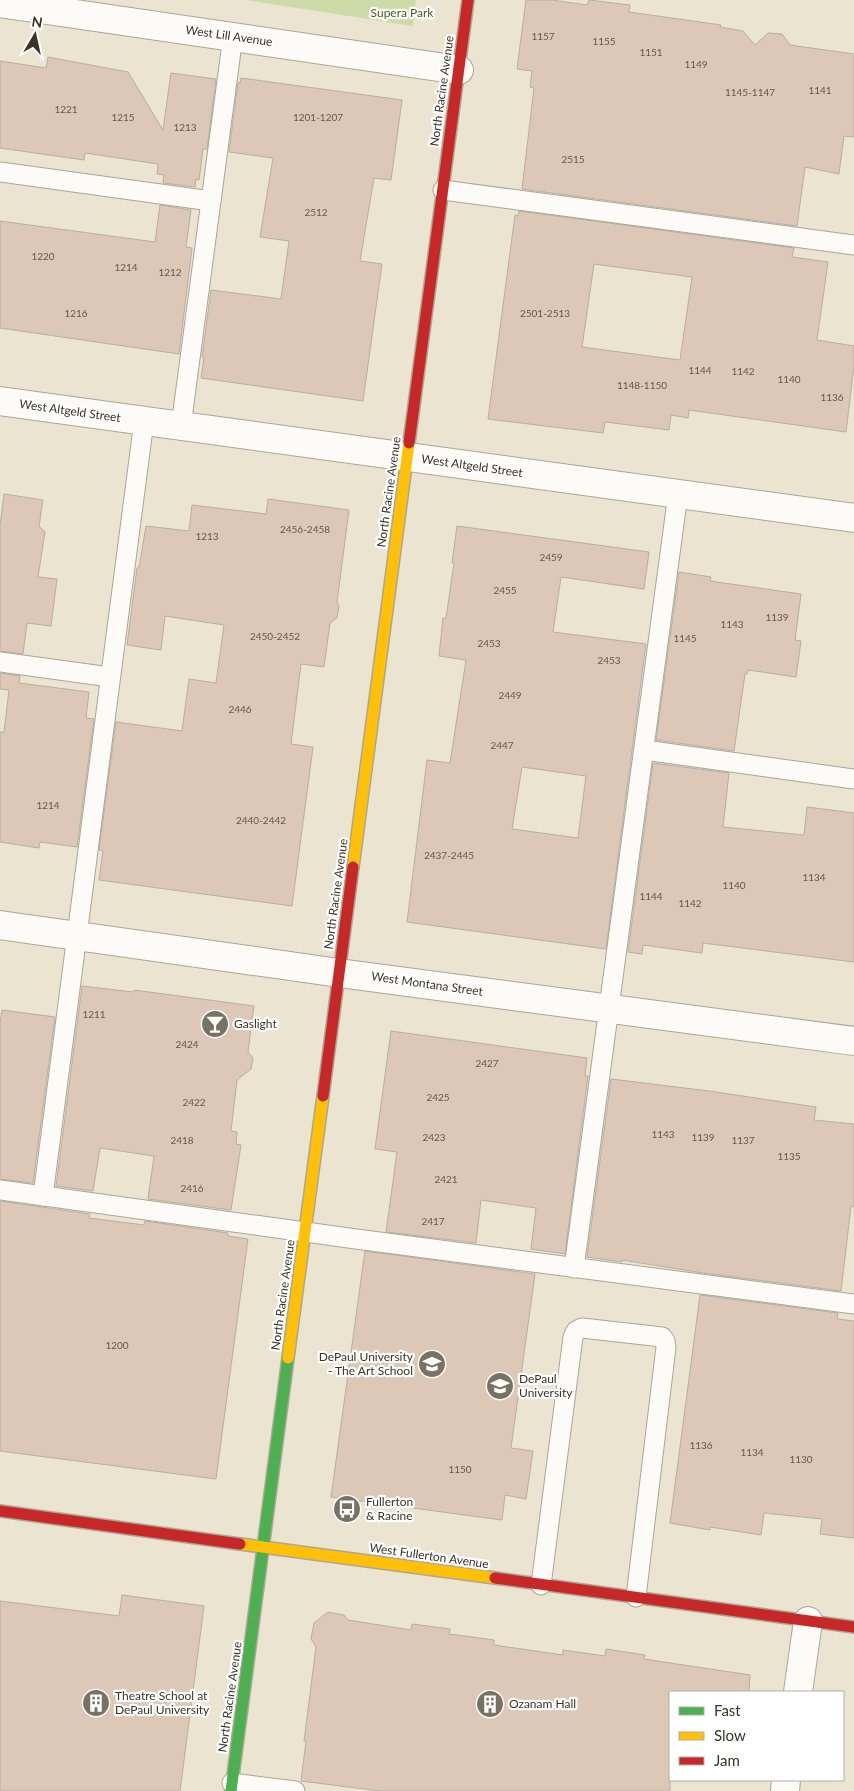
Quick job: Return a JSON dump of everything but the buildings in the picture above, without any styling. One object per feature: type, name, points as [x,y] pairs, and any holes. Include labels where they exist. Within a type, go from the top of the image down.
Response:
[{"type":"street","name":"North Racine Avenue","points":[[231,1787],[468,0]]},
{"type":"street","name":"West Lill Avenue","points":[[0,3],[459,70]]},
{"type":"street","name":"West Altgeld Street","points":[[0,401],[854,518]]},
{"type":"street","name":"West Montana Street","points":[[0,925],[339,973],[854,1041]]},
{"type":"street","name":"West Fullerton Avenue","points":[[0,1511],[854,1627]]},
{"type":"street","points":[[798,1691],[808,1621]]},
{"type":"lane","points":[[181,426],[234,36]]},
{"type":"lane","points":[[0,172],[211,201]]},
{"type":"lane","points":[[443,190],[854,246]]},
{"type":"lane","points":[[42,1196],[144,421]]},
{"type":"lane","points":[[574,1268],[678,494]]},
{"type":"lane","points":[[0,662],[110,677]]},
{"type":"lane","points":[[644,750],[854,779]]},
{"type":"lane","points":[[0,1190],[854,1304]]},
{"type":"lane","points":[[542,1585],[576,1331],[582,1328],[662,1337],[666,1347],[636,1597]]},
{"type":"lane","points":[[231,1787],[295,1791]]},
{"type":"green space","name":"Supera Park","points":[[246,0],[416,0],[413,26]]},
{"type":"traffic: fast","points":[[231,1791],[288,1358]]},
{"type":"traffic: slow","points":[[353,867],[409,443]]},
{"type":"traffic: slow","points":[[288,1358],[323,1096]]},
{"type":"traffic: slow","points":[[240,1544],[495,1578]]},
{"type":"traffic: jam","points":[[409,443],[468,0]]},
{"type":"traffic: jam","points":[[323,1096],[353,867]]},
{"type":"traffic: jam","points":[[0,1511],[240,1544]]},
{"type":"traffic: jam","points":[[495,1578],[854,1627]]},
{"type":"place","name":"Gaslight","points":[[215,1024]]},
{"type":"place","name":"DePaul University - The Art School","points":[[432,1364]]},
{"type":"place","name":"DePaul University","points":[[500,1386]]},
{"type":"place","name":"Fullerton & Racine","points":[[347,1509]]},
{"type":"place","name":"Theatre School at DePaul University","points":[[96,1703]]},
{"type":"place","name":"Ozanam Hall","points":[[490,1704]]}]
